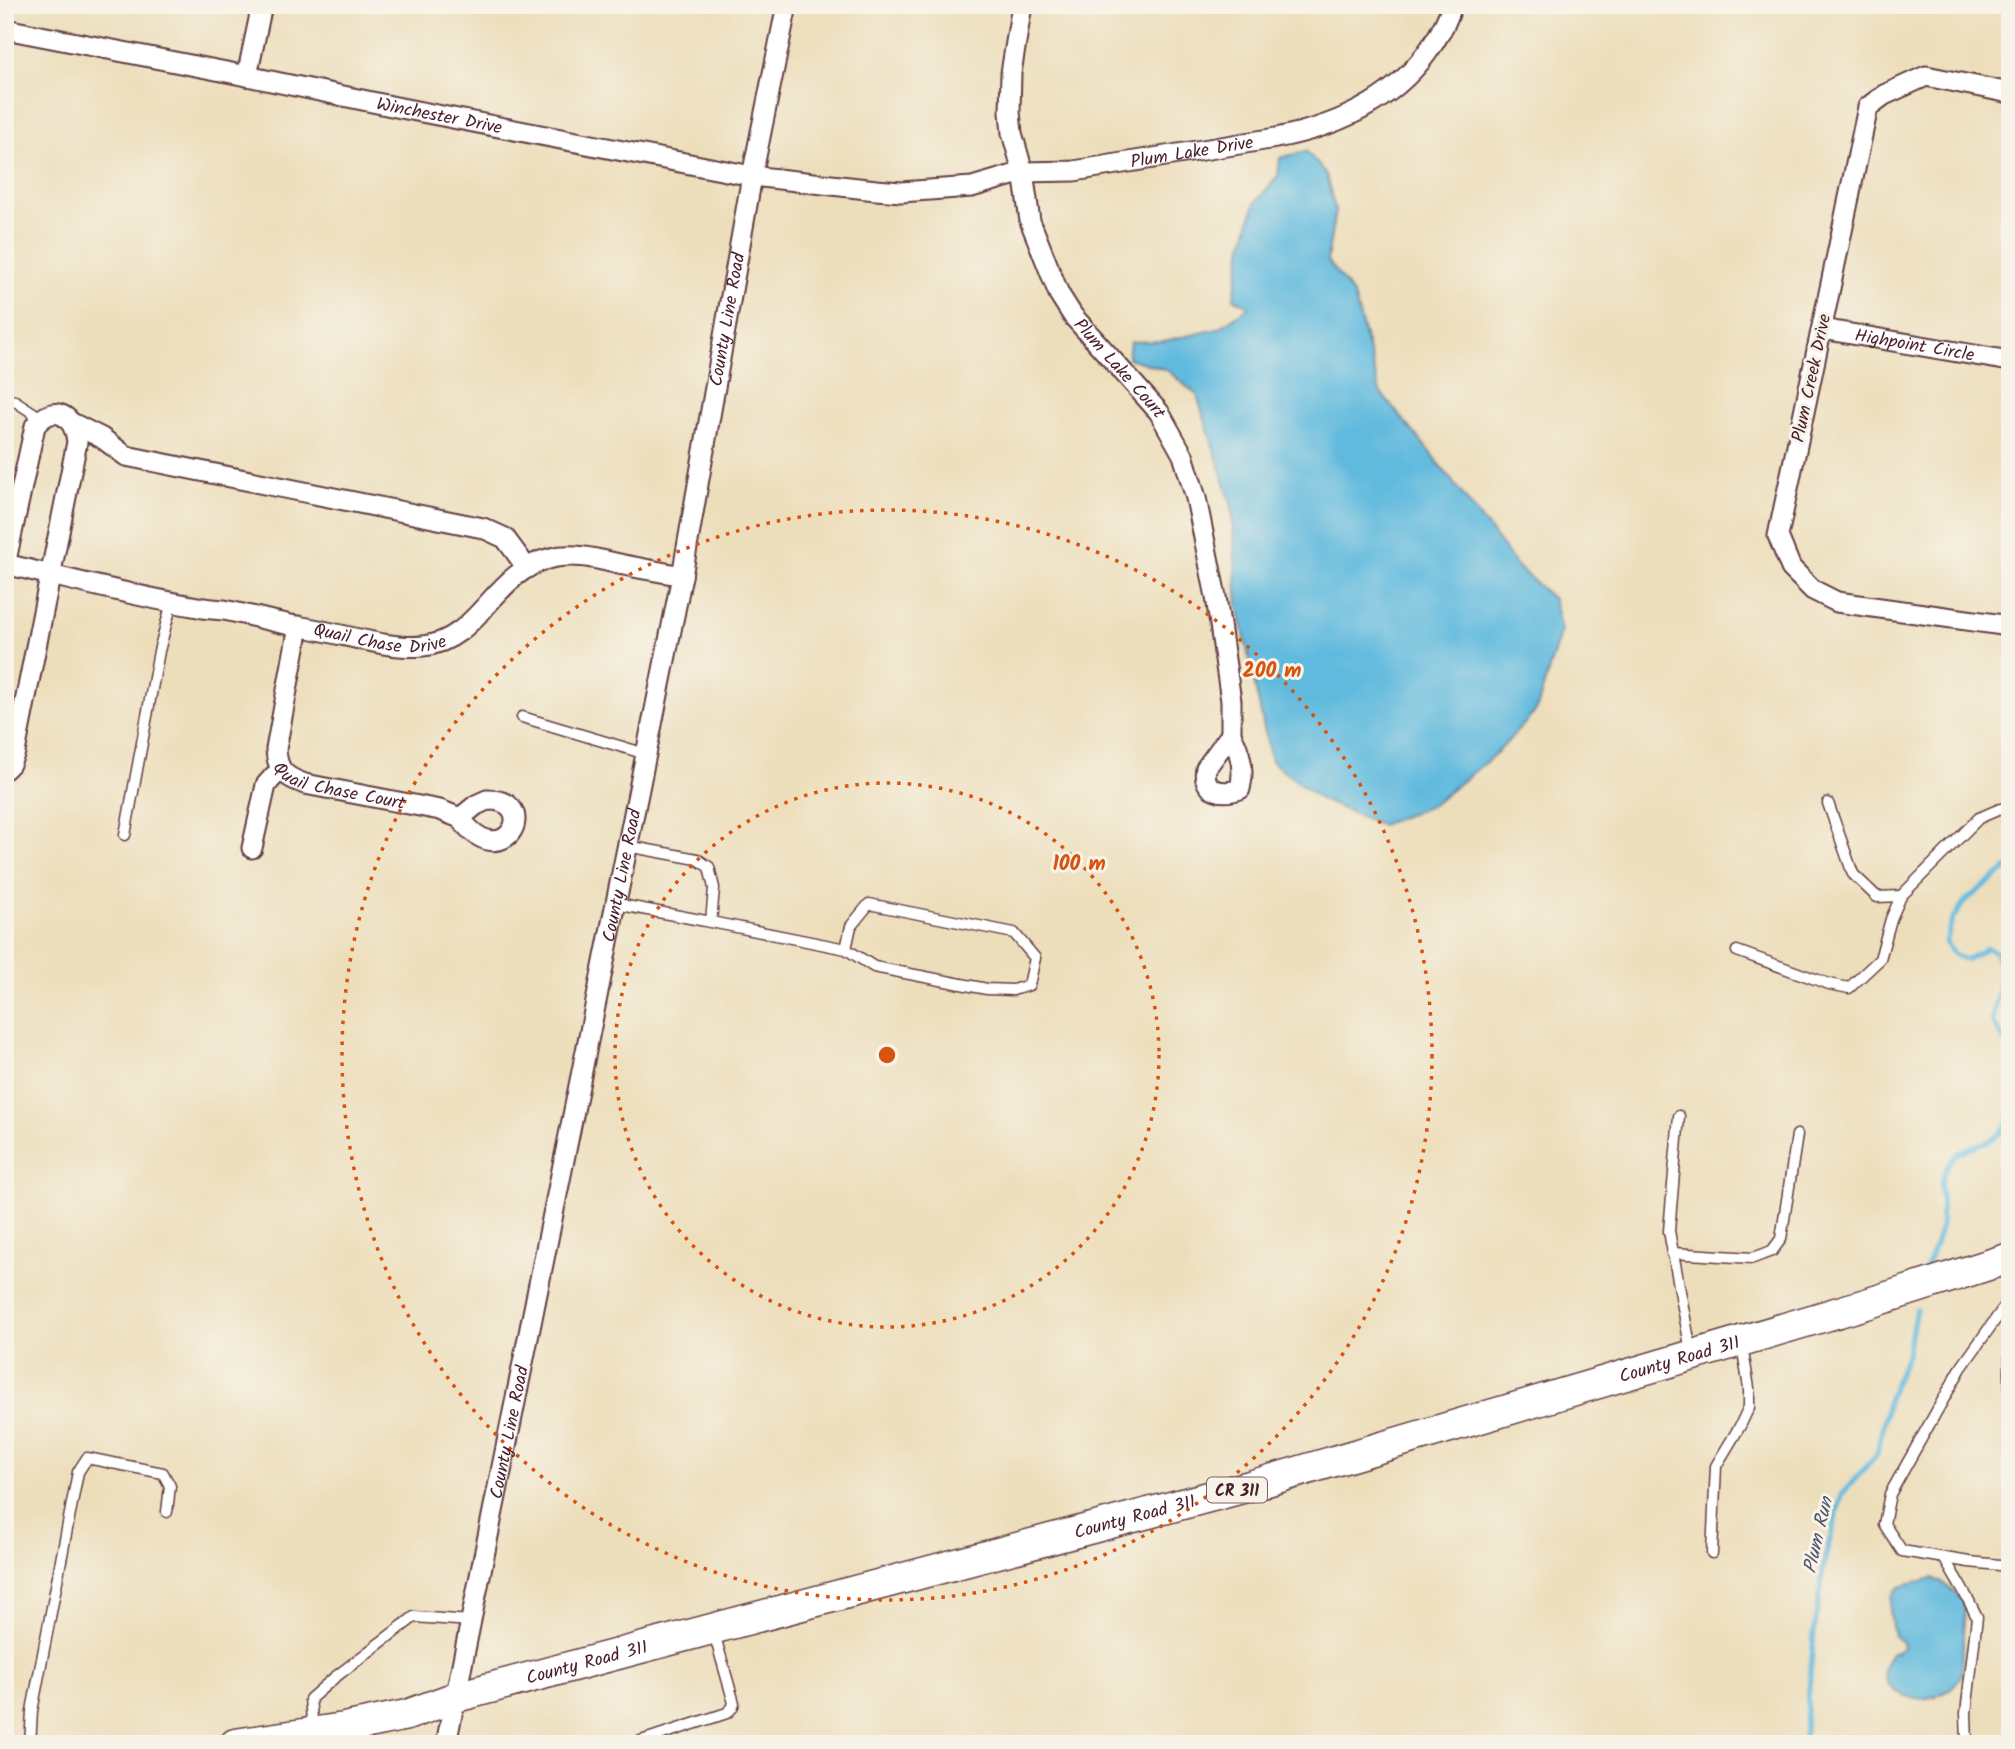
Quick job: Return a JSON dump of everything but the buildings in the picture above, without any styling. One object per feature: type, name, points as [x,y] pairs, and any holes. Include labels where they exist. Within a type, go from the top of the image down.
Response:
[{"type":"main road","name":"County Road 311","points":[[235,1744],[407,1715],[456,1697],[1251,1486],[1866,1304],[2010,1258]]},
{"type":"street","points":[[247,76],[262,5]]},
{"type":"street","name":"County Line Road","points":[[446,1744],[682,576],[752,176],[788,5]]},
{"type":"street","name":"Plum Lake Court","points":[[1022,5],[1011,74],[1010,112],[1030,221],[1059,294],[1073,316],[1159,412],[1182,455],[1199,508],[1216,597],[1231,701],[1231,734]]},
{"type":"street","name":"Plum Lake Drive","points":[[876,190],[901,192],[972,187],[1023,173],[1074,171],[1305,133],[1337,122],[1384,97],[1413,71],[1442,30],[1452,5]]},
{"type":"street","name":"Winchester Drive","points":[[5,29],[752,176],[876,190]]},
{"type":"street","name":"Plum Creek Drive","points":[[2010,93],[1926,76],[1884,95],[1868,107],[1778,536],[1791,568],[1813,590],[1837,602],[2010,626]]},
{"type":"street","name":"Highpoint Circle","points":[[1822,329],[2010,361]]},
{"type":"street","points":[[41,418],[49,414],[67,418],[102,438],[126,456],[484,528],[505,538],[527,568]]},
{"type":"street","name":"Quail Chase Drive","points":[[41,418],[35,426],[29,449],[5,565],[172,602],[406,646],[424,646],[456,635],[506,583],[527,568],[549,558],[577,556],[682,576]]},
{"type":"street","points":[[5,769],[15,752],[77,442],[74,424]]},
{"type":"street","name":"Quail Chase Court","points":[[299,626],[276,749],[276,761],[282,771],[291,779],[305,784],[440,810],[460,818]]},
{"type":"street","points":[[252,848],[266,785],[282,771]]},
{"type":"lane","points":[[5,399],[15,401],[41,418]]},
{"type":"lane","points":[[125,835],[159,651],[172,602]]},
{"type":"lane","points":[[522,718],[646,754]]},
{"type":"lane","points":[[1828,803],[1853,874],[1877,897],[1900,896]]},
{"type":"lane","points":[[1737,951],[1829,984],[1849,988],[1880,959],[1900,896],[1979,818],[2000,809],[2010,810]]},
{"type":"lane","points":[[627,846],[697,859],[709,867],[714,888],[711,922]]},
{"type":"lane","points":[[616,904],[846,949],[874,967],[988,989],[1013,990],[1029,985],[1035,958],[1014,933],[869,904],[851,926],[846,949]]},
{"type":"lane","points":[[1679,1116],[1669,1231],[1692,1355]]},
{"type":"lane","points":[[1672,1253],[1753,1258],[1772,1251],[1781,1239],[1797,1135]]},
{"type":"lane","points":[[2010,1299],[1961,1368],[1890,1494],[1884,1524],[1902,1551],[2010,1566],[2010,1345]]},
{"type":"lane","points":[[1712,1553],[1716,1466],[1749,1407],[1749,1388],[1741,1341]]},
{"type":"lane","points":[[30,1744],[32,1711],[78,1472],[87,1458],[163,1473],[170,1486],[167,1512]]},
{"type":"lane","points":[[1944,1558],[1976,1617],[1966,1713],[1967,1744]]},
{"type":"lane","points":[[314,1732],[310,1699],[414,1617],[472,1621]]},
{"type":"lane","points":[[632,1744],[717,1717],[732,1708],[734,1703],[713,1629]]},
{"type":"lane","points":[[669,1732],[672,1744]]},
{"type":"water","points":[[1306,151],[1326,174],[1335,210],[1327,260],[1354,296],[1380,392],[1518,567],[1553,599],[1561,630],[1536,711],[1497,753],[1432,805],[1381,825],[1321,800],[1271,761],[1238,606],[1232,506],[1197,395],[1167,370],[1128,358],[1130,342],[1164,341],[1218,329],[1249,307],[1234,298],[1243,245],[1255,203],[1278,176],[1280,158]]},
{"type":"water","points":[[1933,1578],[1947,1586],[1964,1607],[1961,1673],[1949,1689],[1935,1696],[1906,1696],[1894,1690],[1886,1681],[1885,1668],[1891,1653],[1903,1647],[1902,1642],[1894,1636],[1892,1597],[1900,1587]]},
{"type":"waterway","name":"Plum Run","points":[[2010,866],[1965,901],[1952,920],[1946,943],[1954,955],[1966,960],[1986,948],[1996,952],[2000,978],[1992,1021],[2010,1049]]},
{"type":"waterway","name":"Plum Run","points":[[1927,1266],[1940,1230],[1941,1190],[1948,1166],[1959,1152],[1999,1134],[2010,1118]]},
{"type":"waterway","name":"Plum Run","points":[[1804,1744],[1814,1634],[1825,1558],[1842,1494],[1877,1454],[1889,1397],[1907,1355],[1916,1309]]}]
